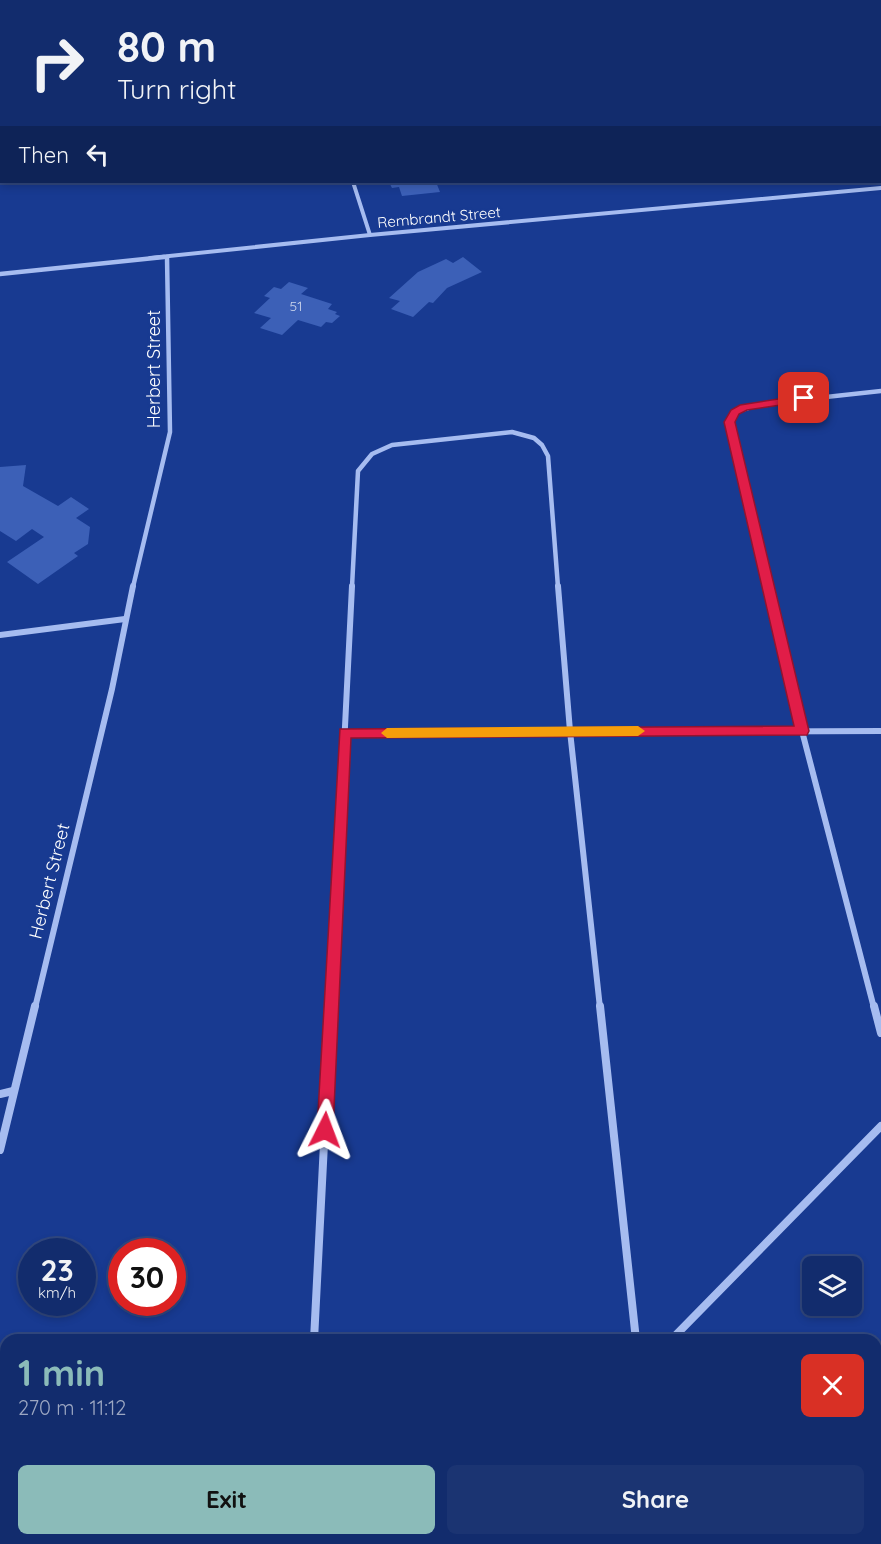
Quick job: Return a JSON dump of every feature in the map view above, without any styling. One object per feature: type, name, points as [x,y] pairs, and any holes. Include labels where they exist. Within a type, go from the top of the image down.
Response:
[{"type":"street","points":[[353,183],[370,235]]},
{"type":"street","name":"Rembrandt Street","points":[[0,274],[370,235],[881,188]]},
{"type":"street","name":"Herbert Street","points":[[0,1150],[112,689],[125,619],[170,432],[167,257]]},
{"type":"street","points":[[881,392],[870,391],[760,404],[735,412],[729,422],[802,731],[881,1032]]},
{"type":"street","points":[[314,1334],[358,471],[364,460],[374,452],[392,445],[512,432],[529,435],[538,440],[548,456],[570,731],[635,1334]]},
{"type":"street","points":[[0,635],[125,619]]},
{"type":"street","points":[[345,733],[881,731]]},
{"type":"street","points":[[0,1094],[13,1091]]},
{"type":"street","points":[[677,1334],[881,1126]]},
{"type":"building","points":[[390,183],[436,183],[440,192],[402,196],[399,187],[392,188]]},
{"type":"building","points":[[463,257],[482,272],[447,288],[433,303],[429,302],[413,317],[391,309],[400,301],[389,298],[418,272],[446,259],[453,263]]},
{"type":"building","points":[[289,282],[308,288],[301,294],[332,304],[328,309],[337,312],[335,314],[340,316],[332,323],[326,322],[321,327],[298,320],[282,335],[260,328],[271,318],[254,313],[270,298],[264,296],[274,287],[281,289]]},
{"type":"building","points":[[26,465],[23,486],[58,506],[71,497],[89,509],[76,518],[90,527],[88,544],[74,553],[78,556],[38,584],[7,562],[44,537],[32,529],[16,541],[0,531],[0,467]]},
{"type":"slow traffic","points":[[387,733],[638,731]]},
{"type":"route","points":[[325,1130],[345,733],[802,731],[729,422],[735,412],[744,407],[804,398]]}]
